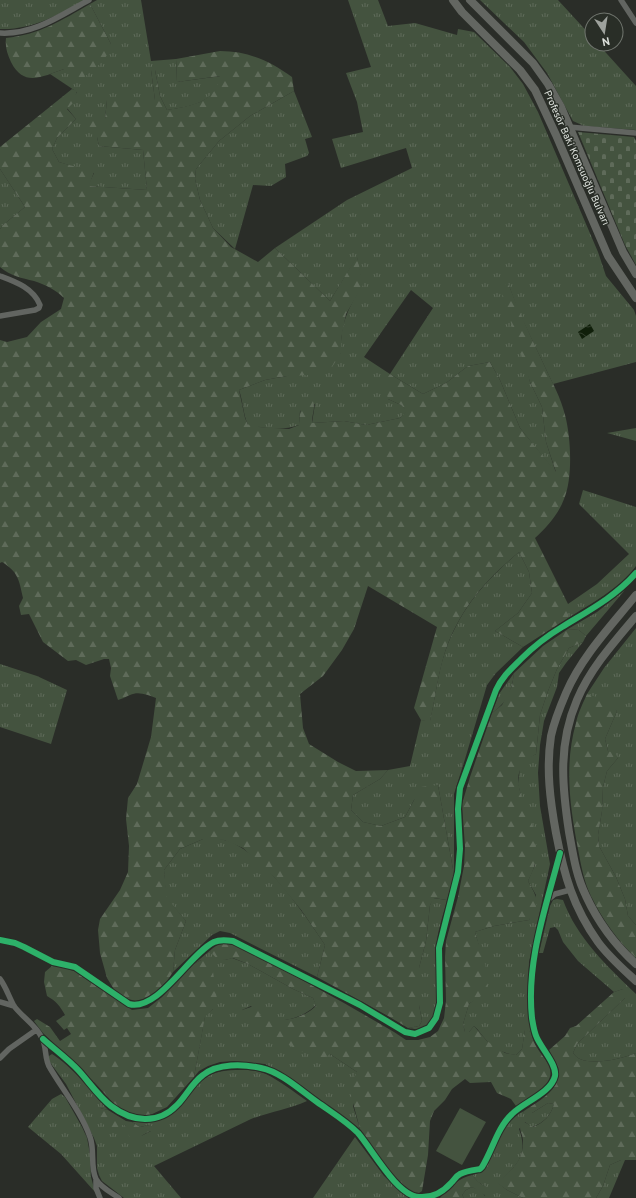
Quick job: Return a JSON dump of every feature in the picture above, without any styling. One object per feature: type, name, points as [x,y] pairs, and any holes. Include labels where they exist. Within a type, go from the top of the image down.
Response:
[{"type":"main road","name":"Profesör Baki Komsuoğlu Bulvarı","points":[[452,0],[520,70],[535,90],[608,256],[636,298]]},
{"type":"main road","name":"Profesör Baki Komsuoğlu Bulvarı","points":[[470,0],[517,46],[541,73],[555,96],[623,252],[636,274]]},
{"type":"main road","points":[[636,595],[584,660],[566,693],[554,726],[550,753],[549,788],[560,853],[570,890],[580,913],[606,953],[636,981]]},
{"type":"main road","points":[[636,616],[603,657],[584,686],[577,700],[565,743],[562,767],[565,803],[573,856],[580,882],[596,916],[622,951],[636,964]]},
{"type":"street","points":[[0,33],[23,31],[42,25],[58,18],[89,0]]},
{"type":"street","points":[[621,0],[636,23]]},
{"type":"street","points":[[569,127],[636,133]]},
{"type":"street","points":[[0,276],[25,286],[40,305],[39,308],[35,310],[0,316]]},
{"type":"street","points":[[0,940],[15,943],[53,962],[75,967],[129,1004],[139,1005],[152,1000],[199,954],[214,942],[227,940],[233,941],[360,1005],[409,1034],[423,1032],[433,1024],[440,1003],[439,948],[458,872],[460,849],[458,809],[460,788],[496,690],[504,676],[525,655],[561,627],[600,604],[625,585],[636,573]]},
{"type":"street","points":[[0,979],[5,985],[14,1006],[36,1030],[42,1039],[77,1069],[111,1106],[135,1119],[144,1120],[154,1118],[170,1111],[203,1075],[218,1068],[243,1066],[262,1068],[271,1071],[307,1094],[357,1132],[366,1142],[386,1172],[409,1194],[418,1197],[432,1195],[443,1190],[460,1174],[480,1169],[507,1118],[518,1108],[546,1090],[553,1081],[555,1073],[554,1068],[534,1031],[531,1000],[535,948],[560,853]]},
{"type":"street","points":[[548,901],[551,896],[570,890]]},
{"type":"street","points":[[0,1002],[14,1006]]},
{"type":"street","points":[[0,1058],[9,1049],[36,1030]]},
{"type":"street","points":[[42,1039],[49,1068],[66,1092],[90,1136],[94,1149],[96,1188],[100,1198]]},
{"type":"street","points":[[96,1180],[119,1198]]},
{"type":"green space","points":[[0,0],[85,0],[55,16],[34,24],[12,29],[0,29]]},
{"type":"green space","points":[[97,0],[141,0],[151,61],[176,59],[177,82],[221,76],[217,88],[207,98],[201,102],[181,108],[167,110],[160,96],[155,70],[151,70],[155,100],[107,100],[105,119],[97,137],[99,146],[143,150],[147,190],[88,186],[94,173],[59,162],[52,149],[57,138],[76,119],[67,108],[77,92],[50,74],[64,69],[111,44],[90,4]]},
{"type":"green space","points":[[348,0],[378,0],[388,26],[415,23],[457,35],[458,29],[474,32],[510,67],[523,84],[538,112],[598,252],[606,276],[634,310],[636,316],[636,362],[553,384],[518,310],[508,283],[530,382],[542,407],[546,442],[556,473],[520,428],[500,380],[490,362],[468,366],[446,383],[423,394],[390,374],[388,399],[401,405],[408,411],[400,418],[366,425],[344,421],[312,423],[315,404],[300,411],[299,425],[293,427],[267,428],[248,425],[239,390],[265,380],[287,376],[341,353],[342,333],[346,317],[362,285],[357,257],[330,301],[275,248],[347,200],[412,168],[406,148],[341,168],[332,139],[363,132],[357,102],[346,73],[371,67]],"holes":[[[411,290],[433,308],[390,374],[364,357]]]},
{"type":"green space","points":[[480,0],[558,0],[584,28],[584,52],[605,52],[636,86],[636,130],[584,126],[573,121],[547,73],[524,42]]},
{"type":"green space","points":[[90,4],[111,44],[108,54],[100,64],[82,79],[64,69],[34,78],[22,75],[16,70],[7,53],[6,38],[29,34],[50,26]]},
{"type":"green space","points":[[220,51],[230,51],[249,55],[275,66],[292,77],[294,91],[250,116],[219,141],[196,169],[195,179],[200,200],[213,228],[231,247],[258,262],[275,248],[330,301],[357,256],[363,285],[346,314],[341,339],[341,353],[332,367],[312,375],[287,376],[265,380],[239,390],[248,425],[256,422],[259,427],[289,429],[299,425],[300,412],[303,404],[307,398],[311,396],[314,407],[312,423],[344,421],[366,425],[400,418],[407,411],[401,405],[388,399],[384,383],[390,374],[423,394],[446,383],[468,366],[490,362],[500,380],[520,428],[556,472],[546,442],[542,407],[530,382],[502,295],[504,285],[508,283],[559,396],[567,424],[570,446],[570,469],[567,490],[562,505],[548,525],[535,538],[568,604],[568,618],[523,647],[495,631],[518,613],[532,593],[529,572],[519,552],[484,585],[474,597],[458,623],[445,652],[438,678],[430,722],[421,720],[414,708],[437,627],[368,586],[354,629],[342,650],[323,676],[300,694],[303,728],[309,744],[356,771],[388,770],[380,779],[353,795],[351,810],[363,822],[381,826],[405,817],[421,787],[438,785],[454,875],[447,900],[434,898],[430,905],[426,941],[419,968],[419,1005],[422,1021],[419,1026],[408,1028],[317,977],[325,945],[302,911],[274,877],[243,848],[224,840],[203,839],[180,849],[164,870],[167,898],[186,921],[175,950],[173,972],[167,981],[153,994],[136,1001],[128,999],[115,991],[107,978],[100,953],[98,930],[100,919],[120,890],[128,872],[129,846],[126,819],[128,798],[137,784],[151,737],[156,698],[137,693],[118,700],[110,676],[111,668],[109,659],[104,659],[86,665],[76,660],[68,661],[43,642],[29,614],[21,615],[19,606],[23,598],[15,573],[2,562],[0,563],[0,340],[7,342],[27,337],[41,322],[61,309],[64,298],[47,286],[12,275],[0,267],[0,229],[25,207],[0,169],[0,147],[72,89],[77,91],[73,103],[67,109],[76,119],[57,138],[52,149],[59,162],[94,172],[89,186],[147,190],[143,150],[99,146],[97,137],[84,130],[85,120],[105,119],[107,100],[155,100],[151,70],[155,70],[160,96],[167,110],[201,102],[208,98],[213,92],[218,85],[220,76],[177,82],[176,59]]},
{"type":"green space","points":[[294,91],[312,137],[305,139],[309,153],[307,156],[285,164],[286,177],[271,186],[253,185],[235,249],[213,228],[200,200],[195,179],[196,169],[219,141],[250,116]]},
{"type":"green space","points":[[578,132],[634,137],[636,141],[636,265],[625,245]]},
{"type":"green space","points":[[0,169],[25,207],[0,229]]},
{"type":"green space","points":[[636,428],[636,441],[607,433]]},
{"type":"green space","points":[[583,490],[636,507],[636,566],[622,582],[613,589],[568,618],[568,604],[597,584],[629,554],[579,504]]},
{"type":"green space","points":[[519,552],[529,572],[532,593],[518,613],[495,631],[523,647],[496,673],[487,685],[454,794],[454,875],[438,785],[414,800],[405,817],[381,826],[363,822],[351,810],[353,795],[380,779],[388,770],[410,766],[421,720],[430,721],[438,677],[445,652],[458,622],[466,609],[485,585]]},
{"type":"green space","points":[[625,590],[586,636],[579,630],[568,629],[597,612]]},
{"type":"green space","points":[[636,628],[636,925],[628,916],[625,899],[616,877],[599,846],[598,835],[602,811],[603,787],[607,771],[618,758],[608,751],[605,739],[617,711],[587,694],[604,668]]},
{"type":"green space","points":[[568,629],[579,630],[586,636],[583,642],[569,648],[557,669],[540,715],[536,754],[526,761],[520,770],[518,778],[519,788],[530,817],[535,836],[535,863],[528,881],[536,897],[535,909],[529,920],[494,926],[475,932],[487,972],[487,987],[483,994],[469,1004],[463,1024],[465,1032],[469,1032],[474,1026],[487,1041],[505,1053],[516,1055],[522,1049],[525,1029],[531,1032],[535,1044],[547,1062],[550,1070],[550,1076],[547,1083],[536,1094],[516,1106],[511,1099],[497,1093],[491,1082],[470,1083],[465,1079],[452,1089],[445,1100],[434,1111],[430,1121],[428,1155],[422,1191],[419,1193],[413,1193],[407,1190],[382,1162],[360,1129],[349,1088],[357,1072],[330,1054],[321,1060],[267,1034],[249,1022],[242,1010],[260,1004],[264,1011],[259,1015],[267,1018],[282,1020],[296,1018],[310,1011],[316,1006],[313,998],[293,989],[248,964],[233,958],[225,960],[217,959],[210,951],[216,946],[224,944],[234,945],[244,949],[332,996],[406,1040],[418,1040],[430,1037],[438,1031],[444,1018],[446,1001],[446,941],[458,897],[464,866],[465,847],[462,804],[470,777],[492,713],[502,705],[512,686],[514,673],[543,646]]},
{"type":"green space","points":[[583,642],[559,673],[557,687],[544,721],[540,745],[538,773],[540,806],[550,864],[529,962],[528,987],[531,1032],[525,1030],[522,1049],[516,1055],[500,1051],[487,1041],[474,1026],[469,1032],[465,1032],[463,1024],[469,1004],[475,999],[479,946],[475,932],[494,926],[529,920],[536,895],[528,881],[535,865],[518,784],[520,767],[528,758],[536,754],[540,715],[557,669],[569,648]]},
{"type":"green space","points":[[0,664],[37,676],[67,690],[51,744],[0,727]]},
{"type":"green space","points":[[514,673],[508,696],[492,713],[499,694]]},
{"type":"green space","points":[[587,694],[606,700],[617,711],[605,739],[608,751],[615,753],[618,758],[607,771],[603,787],[602,811],[598,835],[599,846],[616,877],[625,899],[628,916],[636,925],[636,958],[617,937],[595,905],[585,879],[578,849],[571,802],[569,770],[572,739],[577,719]]},
{"type":"green space","points":[[203,839],[222,839],[238,846],[267,869],[280,884],[306,917],[325,945],[317,977],[230,933],[220,931],[212,935],[173,972],[175,950],[186,921],[166,898],[164,870],[180,849]]},
{"type":"green space","points":[[433,898],[447,900],[439,930],[436,949],[437,1000],[434,1013],[429,1023],[421,1029],[408,1028],[419,1026],[422,1021],[419,1005],[419,968],[426,941],[430,905]]},
{"type":"green space","points":[[553,900],[563,900],[576,927],[594,951],[636,994],[636,1053],[616,1059],[586,1061],[579,1059],[573,1053],[577,1044],[625,998],[623,989],[614,992],[578,961],[563,942],[558,930],[555,927],[550,928],[543,953],[539,953],[550,906]]},
{"type":"green space","points":[[213,948],[210,951],[225,960],[232,958],[248,964],[293,989],[313,998],[316,1005],[304,1014],[290,1019],[267,1019],[256,1013],[251,1006],[242,1010],[330,1054],[357,1072],[353,1106],[360,1129],[291,1078],[265,1064],[234,1061],[220,1062],[199,1071],[194,1077],[205,1016],[213,1009],[201,960],[194,964]]},
{"type":"green space","points":[[201,960],[212,965],[217,999],[213,1009],[205,1017],[194,1077],[167,1107],[146,1117],[128,1112],[115,1105],[95,1083],[43,1033],[34,1021],[37,1019],[50,1027],[60,1041],[71,1034],[67,1028],[64,1030],[56,1021],[65,1015],[58,1004],[47,996],[44,982],[45,972],[52,966],[74,971],[132,1010],[148,1008],[162,997],[194,964]]},
{"type":"green space","points":[[623,989],[627,991],[625,998],[577,1044],[573,1053],[580,1059],[586,1061],[600,1061],[616,1059],[636,1053],[636,1160],[621,1160],[610,1165],[603,1186],[596,1198],[523,1198],[507,1190],[497,1183],[515,1165],[521,1155],[523,1139],[520,1130],[521,1120],[533,1127],[546,1118],[551,1112],[554,1104],[548,1103],[532,1113],[523,1113],[548,1094],[557,1082],[559,1075],[558,1067],[549,1050],[565,1036],[570,1028],[576,1026],[614,992]]},
{"type":"green space","points":[[52,1054],[60,1059],[75,1073],[108,1110],[100,1108],[122,1125],[125,1125],[129,1132],[129,1136],[141,1136],[151,1131],[149,1125],[140,1127],[132,1122],[153,1122],[165,1118],[204,1079],[219,1072],[228,1070],[246,1070],[263,1073],[282,1083],[307,1101],[251,1119],[154,1166],[181,1198],[124,1198],[102,1181],[99,1175],[97,1168],[97,1146],[94,1138],[66,1084],[49,1061],[49,1056]]},
{"type":"green space","points":[[61,1094],[65,1097],[87,1138],[90,1154],[91,1177],[95,1192],[61,1154],[28,1127],[52,1099]]},
{"type":"green space","points":[[548,1103],[554,1104],[551,1112],[543,1121],[532,1127],[525,1122],[519,1129],[522,1138],[522,1146],[519,1160],[498,1183],[507,1190],[523,1198],[464,1198],[462,1195],[466,1190],[472,1187],[481,1191],[485,1196],[486,1187],[478,1182],[472,1175],[482,1172],[486,1167],[501,1135],[511,1121],[524,1111],[523,1113],[532,1113]]},
{"type":"green space","points":[[100,1108],[108,1110],[126,1121],[132,1122],[140,1127],[149,1125],[153,1128],[151,1131],[132,1141],[125,1125],[112,1128],[105,1126],[102,1123],[96,1111]]},
{"type":"green space","points":[[460,1108],[486,1122],[462,1165],[436,1151]]},
{"type":"green space","points":[[355,1137],[384,1176],[409,1198],[313,1198]]},
{"type":"green space","points":[[621,1160],[625,1160],[609,1198],[596,1198],[603,1186],[610,1165]]},
{"type":"green space","points":[[472,1175],[480,1183],[491,1188],[493,1193],[489,1197],[472,1187],[466,1190],[462,1195],[464,1198],[440,1198],[446,1190],[454,1184],[463,1178]]},
{"type":"water","points":[[590,324],[594,331],[582,339],[578,332]]},
{"type":"cycle path","points":[[0,940],[15,943],[53,962],[75,967],[129,1004],[140,1004],[151,999],[162,991],[204,948],[219,940],[233,941],[360,1005],[405,1032],[415,1034],[429,1028],[436,1018],[440,1003],[439,948],[458,872],[460,849],[458,809],[460,788],[496,690],[507,673],[535,646],[556,630],[610,596],[628,582],[636,573]]},
{"type":"cycle path","points":[[43,1039],[66,1058],[83,1075],[98,1094],[111,1106],[136,1118],[145,1119],[162,1116],[177,1105],[199,1078],[216,1068],[239,1065],[261,1068],[276,1073],[358,1133],[386,1171],[402,1189],[411,1195],[419,1197],[437,1194],[460,1174],[467,1171],[480,1169],[486,1160],[499,1132],[507,1120],[517,1110],[543,1092],[555,1076],[552,1062],[535,1033],[532,1018],[531,997],[532,976],[538,934],[560,853]]}]
